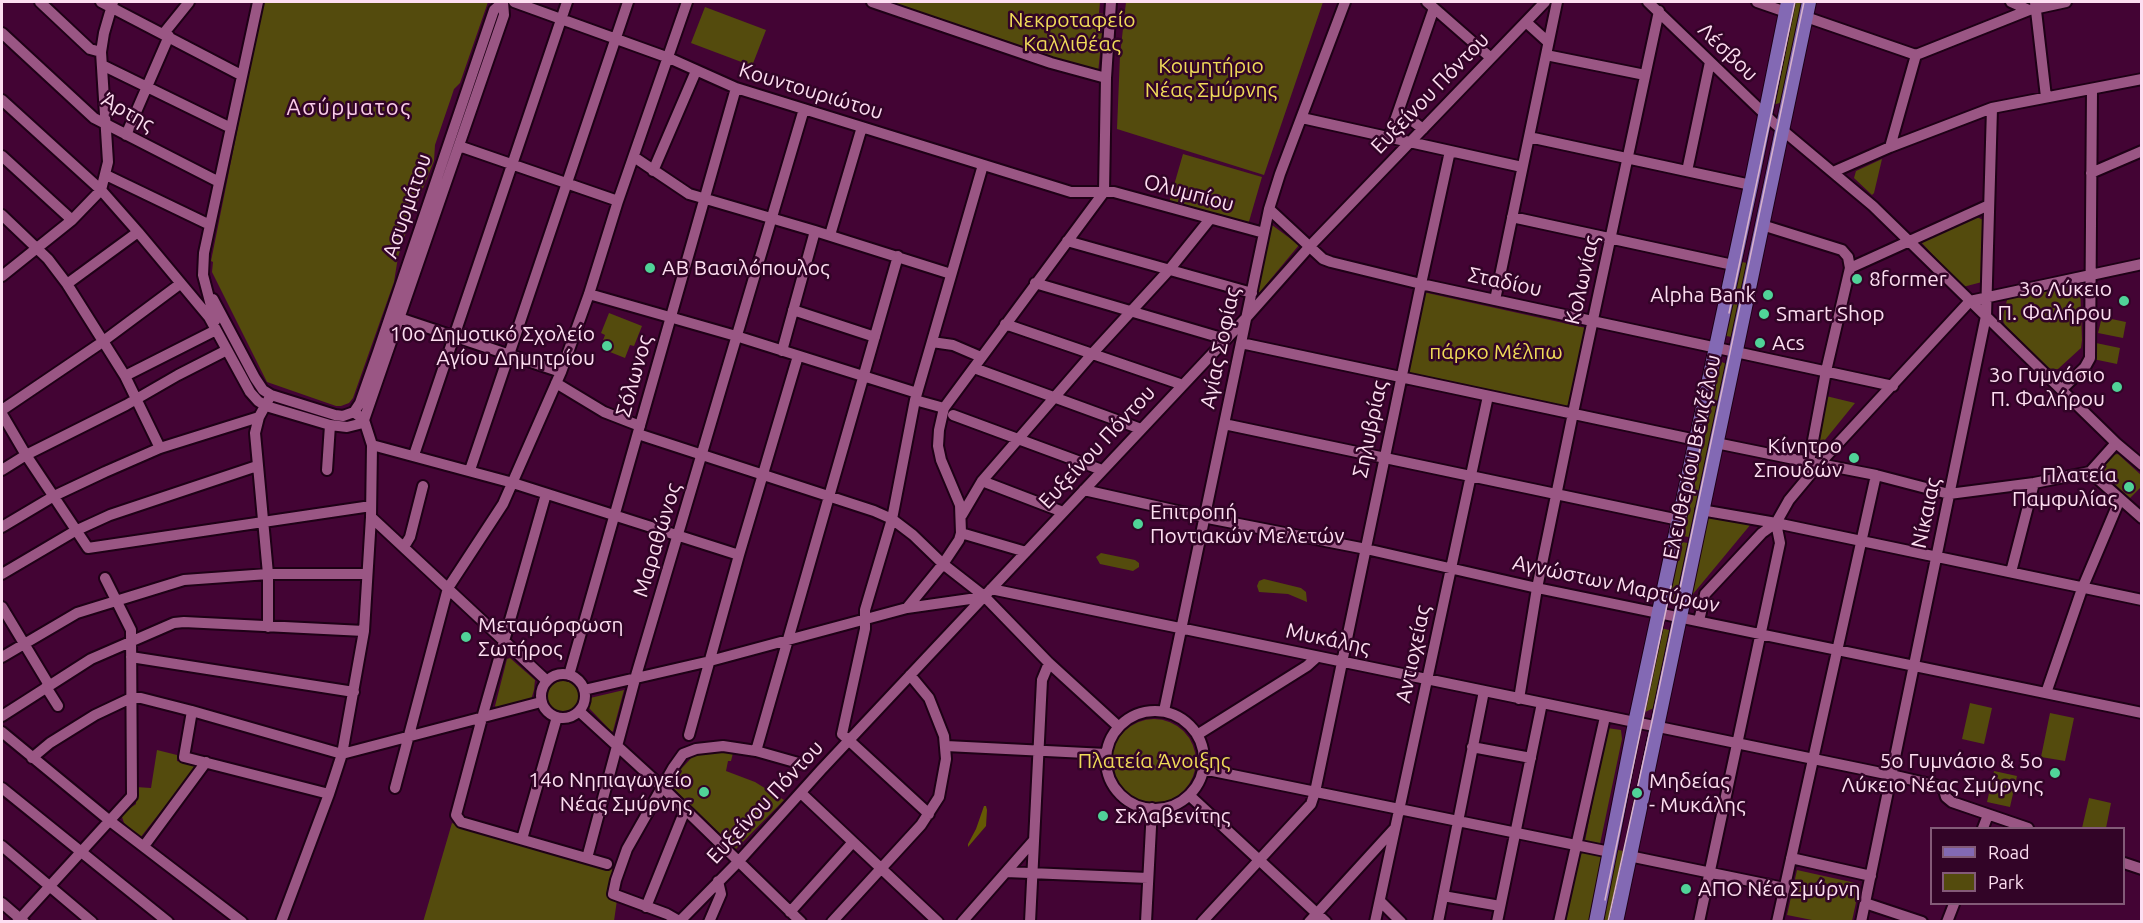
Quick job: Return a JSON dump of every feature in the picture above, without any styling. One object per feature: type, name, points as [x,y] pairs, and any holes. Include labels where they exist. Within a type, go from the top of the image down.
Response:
[{"type":"main road","name":"Ελευθερίου Βενιζέλου","points":[[1616,921],[1809,2]]},
{"type":"main road","name":"Ελευθερίου Βενιζέλου","points":[[1596,921],[1635,723],[1680,520],[1787,7]]},
{"type":"street","points":[[39,2],[90,49],[100,52]]},
{"type":"street","points":[[126,135],[167,35],[189,2]]},
{"type":"street","points":[[218,334],[203,264],[258,2]]},
{"type":"street","name":"Ασυρμάτου","points":[[354,412],[360,403],[395,316],[459,146],[504,15],[503,2]]},
{"type":"street","name":"Ασυρμάτου","points":[[364,420],[395,316],[494,10],[503,2]]},
{"type":"street","name":"Κουντουριώτου","points":[[514,2],[669,57],[736,88],[1071,192],[1104,192]]},
{"type":"street","points":[[414,455],[567,2]]},
{"type":"street","points":[[470,470],[628,2]]},
{"type":"street","points":[[395,788],[448,588],[503,504],[561,372],[687,2]]},
{"type":"street","points":[[872,2],[1051,63],[1106,78]]},
{"type":"street","points":[[907,608],[943,564],[961,533],[962,515],[954,489],[941,460],[938,446],[939,430],[981,357],[1104,192],[1106,78],[1111,2]]},
{"type":"street","name":"Αγίας Σοφίας","points":[[1164,711],[1269,209],[1345,2]]},
{"type":"street","name":"Ευξείνου Πόντου","points":[[680,921],[738,862],[849,740],[1246,318],[1308,244],[1545,2]]},
{"type":"street","points":[[1495,300],[1557,2]]},
{"type":"street","name":"Λέσβου","points":[[1648,2],[1765,115],[1873,206],[2116,443],[2142,465]]},
{"type":"street","points":[[1757,2],[1787,7]]},
{"type":"street","points":[[2011,2],[2034,7]]},
{"type":"street","points":[[1806,17],[1916,55],[2034,7],[2066,2]]},
{"type":"street","points":[[2,276],[72,220],[101,190],[108,162],[100,52],[109,3],[242,75]]},
{"type":"street","points":[[1389,138],[1430,5],[1491,58]]},
{"type":"street","points":[[2034,7],[2046,97]]},
{"type":"street","name":"Κολωνίας","points":[[1519,699],[1537,588],[1659,11]]},
{"type":"street","points":[[1526,22],[1548,42]]},
{"type":"street","name":"Άρτης","points":[[2,33],[94,118],[219,182]]},
{"type":"street","points":[[1546,55],[1645,75]]},
{"type":"street","points":[[1890,147],[1916,55]]},
{"type":"street","points":[[1687,171],[1710,62]]},
{"type":"street","points":[[102,65],[231,128]]},
{"type":"street","points":[[653,171],[696,71]]},
{"type":"street","points":[[1833,172],[1890,147],[1992,108],[2142,79]]},
{"type":"street","name":"Σόλωνος","points":[[569,675],[736,88]]},
{"type":"street","points":[[2062,389],[2085,367],[2090,358],[2092,90]]},
{"type":"street","points":[[2,100],[101,190],[138,232],[209,317],[250,392],[330,425],[347,428],[364,420]]},
{"type":"street","name":"Νίκαιας","points":[[1861,921],[1986,316],[1992,108]]},
{"type":"street","points":[[771,218],[804,109]]},
{"type":"street","points":[[1399,111],[1423,129]]},
{"type":"street","points":[[1302,118],[1522,167]]},
{"type":"street","points":[[830,235],[862,127]]},
{"type":"street","points":[[1529,137],[1751,185]]},
{"type":"street","points":[[459,146],[618,201]]},
{"type":"street","name":"Σηλυβρίας","points":[[1202,921],[1311,804],[1315,792],[1450,151]]},
{"type":"street","points":[[2091,173],[2142,151]]},
{"type":"street","points":[[2,156],[72,220]]},
{"type":"street","points":[[634,157],[682,191],[951,274]]},
{"type":"street","points":[[929,814],[842,734],[865,629],[864,620],[892,519],[916,397],[983,165]]},
{"type":"street","points":[[106,176],[210,225]]},
{"type":"street","name":"Ολυμπίου","points":[[1104,192],[1114,192],[1264,233]]},
{"type":"street","points":[[1850,268],[1989,205]]},
{"type":"street","name":"Σταδίου","points":[[1269,209],[1323,259],[1331,262],[1421,284],[1736,350],[1893,386]]},
{"type":"street","points":[[2,215],[38,248],[67,284],[125,376],[160,448]]},
{"type":"street","points":[[1512,217],[1733,265]]},
{"type":"street","name":"Μαραθώνος","points":[[586,858],[635,679],[771,218]]},
{"type":"street","points":[[962,515],[982,482],[1018,439],[1169,270],[1210,219]]},
{"type":"street","points":[[1762,225],[1842,250],[1848,257],[1850,268],[1826,371],[1814,463]]},
{"type":"street","points":[[782,351],[815,231]]},
{"type":"street","points":[[67,284],[138,232]]},
{"type":"street","points":[[1067,240],[1252,293]]},
{"type":"street","points":[[756,751],[897,256]]},
{"type":"street","points":[[1699,621],[1705,594],[1762,533],[1776,523],[1814,463],[1893,386],[1970,301],[2142,264]]},
{"type":"street","points":[[1035,283],[1225,339]]},
{"type":"street","points":[[180,284],[2,412],[26,455],[88,548],[263,522],[371,511]]},
{"type":"street","points":[[206,285],[268,401]]},
{"type":"street","points":[[589,294],[864,376],[949,412],[1102,470]]},
{"type":"street","points":[[793,310],[875,337]]},
{"type":"street","points":[[395,316],[561,372]]},
{"type":"street","points":[[1005,324],[1183,385]]},
{"type":"street","points":[[125,376],[218,334]]},
{"type":"street","points":[[932,342],[953,345],[981,357]]},
{"type":"street","points":[[1241,343],[1696,440]]},
{"type":"street","points":[[1215,349],[1230,349],[1238,356]]},
{"type":"street","points":[[2,470],[26,455],[138,399],[227,350]]},
{"type":"street","points":[[689,735],[798,356]]},
{"type":"street","points":[[974,368],[1141,429]]},
{"type":"street","points":[[556,383],[639,430],[702,456],[829,496],[892,519],[913,535],[943,564],[987,593],[1049,663],[1119,727]]},
{"type":"street","name":"Αντιοχείας","points":[[1375,921],[1488,396]]},
{"type":"street","points":[[268,401],[335,415],[343,416],[354,412],[364,420],[372,445],[371,511],[364,631],[354,692],[342,754],[281,921]]},
{"type":"street","points":[[268,401],[259,417],[255,433],[268,574],[268,627]]},
{"type":"street","points":[[2,527],[54,496],[160,448],[259,417]]},
{"type":"street","points":[[1224,424],[1680,520]]},
{"type":"street","points":[[327,470],[330,425]]},
{"type":"street","points":[[1716,443],[1876,475],[1949,494],[2034,483],[2090,472],[2116,443]]},
{"type":"street","points":[[372,445],[470,470],[739,555]]},
{"type":"street","points":[[2,574],[75,531],[110,515],[257,466]]},
{"type":"street","points":[[2090,472],[2142,518]]},
{"type":"street","points":[[1780,921],[1784,888],[1876,475]]},
{"type":"street","points":[[982,482],[1063,512]]},
{"type":"street","points":[[2011,572],[2034,483]]},
{"type":"street","points":[[405,547],[410,537],[423,486]]},
{"type":"street","name":"Αγνώστων Μαρτύρων","points":[[1084,490],[1366,549],[1537,588],[2142,713]]},
{"type":"street","points":[[546,494],[456,815],[461,822],[607,864]]},
{"type":"street","points":[[2046,693],[2082,589],[2120,499]]},
{"type":"street","points":[[1701,510],[1776,523],[2142,600]]},
{"type":"street","points":[[371,511],[405,547],[547,681]]},
{"type":"street","points":[[1699,921],[1780,543],[1776,523]]},
{"type":"street","points":[[961,533],[1026,552]]},
{"type":"street","points":[[2,657],[77,613],[184,580],[268,574],[367,574]]},
{"type":"street","points":[[2,903],[21,920],[132,796],[129,624],[105,578]]},
{"type":"street","points":[[584,690],[710,661],[907,608],[987,593]]},
{"type":"street","name":"Μυκάλης","points":[[987,593],[1181,628],[1891,775],[1939,786],[1952,802],[2025,827]]},
{"type":"street","points":[[2,607],[58,706]]},
{"type":"street","points":[[2,716],[91,659],[174,623],[184,621],[364,631]]},
{"type":"street","points":[[131,657],[354,692]]},
{"type":"street","points":[[1197,735],[1307,666],[1317,657]]},
{"type":"street","points":[[1030,921],[1042,680],[1049,663]]},
{"type":"street","points":[[558,675],[569,675],[576,678],[584,690],[583,705],[579,711],[569,717],[557,717],[544,709],[541,694],[547,681],[558,675]]},
{"type":"street","points":[[832,921],[882,869],[929,814],[942,785],[946,746],[941,724],[929,698],[910,675]]},
{"type":"street","points":[[1438,921],[1484,691]]},
{"type":"street","points":[[32,758],[50,743],[94,715],[131,698],[141,698],[192,711],[342,754],[541,702]]},
{"type":"street","points":[[1497,921],[1542,703]]},
{"type":"street","points":[[192,711],[184,757],[329,794]]},
{"type":"street","points":[[579,711],[661,786],[801,921]]},
{"type":"street","points":[[1164,711],[1183,719],[1197,735],[1203,750],[1203,769],[1196,787],[1189,795],[1175,804],[1152,808],[1135,804],[1120,794],[1109,778],[1106,754],[1108,744],[1119,727],[1139,713],[1164,711]]},
{"type":"street","points":[[522,839],[557,717]]},
{"type":"street","points":[[1559,921],[1605,717]]},
{"type":"street","points":[[2,732],[110,822],[242,921]]},
{"type":"street","points":[[680,921],[613,894],[627,849],[661,786],[683,754],[723,746],[756,751],[802,764]]},
{"type":"street","points":[[946,746],[1106,754]]},
{"type":"street","points":[[1472,747],[1531,758]]},
{"type":"street","points":[[144,846],[206,762]]},
{"type":"street","points":[[1203,769],[1610,852]]},
{"type":"street","points":[[2,788],[80,853],[168,921]]},
{"type":"street","points":[[801,793],[939,921]]},
{"type":"street","points":[[1189,795],[1326,921]]},
{"type":"street","points":[[1146,921],[1152,808]]},
{"type":"street","points":[[646,907],[685,810]]},
{"type":"street","points":[[1983,827],[1988,814]]},
{"type":"street","points":[[1309,921],[1395,827]]},
{"type":"street","points":[[962,921],[1034,840]]},
{"type":"street","points":[[790,912],[853,842]]},
{"type":"street","points":[[2,846],[92,921]]},
{"type":"street","points":[[1629,856],[1784,888]]},
{"type":"street","points":[[1791,858],[1870,876]]},
{"type":"street","points":[[2125,863],[2142,869]]},
{"type":"street","points":[[1006,872],[1148,878]]},
{"type":"street","points":[[710,921],[721,894],[718,881]]},
{"type":"street","points":[[1443,896],[1500,906]]},
{"type":"street","points":[[1380,901],[1401,921]]},
{"type":"street","points":[[1865,903],[1922,921]]},
{"type":"street","points":[[1947,921],[1953,905]]},
{"type":"green space","points":[[263,2],[488,2],[460,83],[454,89],[435,145],[434,161],[409,223],[398,257],[394,282],[353,398],[349,403],[341,406],[267,382],[212,272],[213,262],[211,261]]},
{"type":"green space","name":"Νεκροταφείο Καλλιθέας","points":[[889,2],[1100,2],[1099,13],[1104,14],[1098,73]]},
{"type":"green space","name":"Κοιμητήριο Νέας Σμύρνης","points":[[1126,2],[1323,2],[1264,175],[1117,129],[1120,55]]},
{"type":"green space","points":[[1791,2],[1807,2],[1786,101],[1770,106]]},
{"type":"green space","points":[[705,7],[766,30],[752,66],[691,43]]},
{"type":"green space","points":[[1183,154],[1262,177],[1248,225],[1168,206]]},
{"type":"green space","points":[[1882,159],[1872,195],[1854,178],[1856,171]]},
{"type":"green space","points":[[1975,216],[1983,220],[1982,282],[1963,287],[1920,241]]},
{"type":"green space","points":[[1272,225],[1299,245],[1255,298]]},
{"type":"green space","points":[[1737,261],[1752,264],[1736,338],[1722,335]]},
{"type":"green space","points":[[2080,282],[2081,348],[2058,369],[2050,369],[2005,325],[2002,319],[2007,300]]},
{"type":"green space","name":"πάρκο Μέλπω","points":[[1423,292],[1586,328],[1568,411],[1405,375]]},
{"type":"green space","points":[[609,313],[642,326],[634,346],[630,345],[625,358],[600,348],[605,335],[601,333]]},
{"type":"green space","points":[[2102,317],[2126,322],[2123,338],[2098,333]]},
{"type":"green space","points":[[2096,343],[2120,348],[2117,364],[2093,359]]},
{"type":"green space","points":[[1716,359],[1730,366],[1693,538],[1679,535]]},
{"type":"green space","points":[[1826,396],[1855,403],[1821,442],[1818,439]]},
{"type":"green space","name":"Πλατεία Παμφυλίας","points":[[2118,454],[2141,475],[2141,487],[2130,498],[2097,469],[2110,455]]},
{"type":"green space","points":[[1706,515],[1751,524],[1693,594],[1689,594]]},
{"type":"green space","points":[[1677,541],[1693,544],[1681,606],[1664,603]]},
{"type":"green space","points":[[1101,553],[1135,560],[1139,563],[1139,567],[1133,571],[1100,564],[1096,557]]},
{"type":"green space","points":[[1264,579],[1301,588],[1306,592],[1307,602],[1288,594],[1259,592],[1257,586],[1259,581]]},
{"type":"green space","points":[[1661,628],[1673,631],[1658,706],[1641,714]]},
{"type":"green space","points":[[510,658],[535,680],[534,690],[531,700],[497,708],[495,706],[507,659]]},
{"type":"green space","points":[[563,681],[574,686],[579,697],[574,708],[563,713],[552,708],[547,697],[552,686]]},
{"type":"green space","points":[[624,690],[612,732],[589,708],[590,698]]},
{"type":"green space","points":[[1970,703],[1992,708],[1984,744],[1962,739]]},
{"type":"green space","points":[[2050,713],[2074,718],[2065,761],[2041,757]]},
{"type":"green space","name":"Πλατεία Άνοιξης","points":[[1154,719],[1170,722],[1184,731],[1193,745],[1196,761],[1193,777],[1184,791],[1170,800],[1154,803],[1138,800],[1124,791],[1115,777],[1112,761],[1115,745],[1124,731],[1138,722]]},
{"type":"green space","points":[[1607,728],[1621,730],[1622,739],[1600,844],[1585,841]]},
{"type":"green space","points":[[157,750],[177,755],[177,761],[196,767],[140,838],[124,823],[122,817],[123,813],[136,804],[136,787],[151,788]]},
{"type":"green space","points":[[719,751],[733,753],[726,771],[755,782],[784,800],[736,849],[668,783],[695,754]]},
{"type":"green space","points":[[1994,771],[2017,776],[2010,807],[1987,802]]},
{"type":"green space","points":[[2089,798],[2111,803],[2106,827],[2082,827]]},
{"type":"green space","points":[[452,823],[614,870],[608,897],[617,900],[614,921],[423,922]]},
{"type":"green space","points":[[1613,849],[1629,852],[1615,921],[1600,922]]},
{"type":"green space","points":[[1580,851],[1606,854],[1593,921],[1565,922]]},
{"type":"green space","points":[[1797,870],[1860,884],[1852,921],[1817,921],[1787,915]]},
{"type":"shaded area","points":[[984,806],[987,810],[986,826],[968,847],[968,844]]},
{"type":"tram line","points":[[1729,313],[1795,2]]},
{"type":"tram line","points":[[1608,922],[1804,2]]},
{"type":"tram line","points":[[1685,518],[1714,383]]},
{"type":"tram line","points":[[1605,900],[1671,586]]},
{"type":"place","name":"ΑΒ Βασιλόπουλος","points":[[650,268]]},
{"type":"place","name":"8former","points":[[1857,279]]},
{"type":"place","name":"Alpha Bank","points":[[1768,295]]},
{"type":"place","name":"3ο Λύκειο Π. Φαλήρου","points":[[2124,301]]},
{"type":"place","name":"Smart Shop","points":[[1764,314]]},
{"type":"place","name":"Acs","points":[[1760,343]]},
{"type":"place","name":"10ο Δημοτικό Σχολείο Αγίου Δημητρίου","points":[[607,346]]},
{"type":"place","name":"3ο Γυμνάσιο Π. Φαλήρου","points":[[2117,387]]},
{"type":"place","name":"Κίνητρο Σπουδών","points":[[1854,458]]},
{"type":"place","name":"Πλατεία Παμφυλίας","points":[[2129,487]]},
{"type":"place","name":"Επιτροπή Ποντιακών Μελετών","points":[[1138,524]]},
{"type":"place","name":"Μεταμόρφωση Σωτήρος","points":[[466,637]]},
{"type":"place","name":"5ο Γυμνάσιο & 5ο Λύκειο Νέας Σμύρνης","points":[[2055,773]]},
{"type":"place","name":"14ο Νηπιαγωγείο Νέας Σμύρνης","points":[[704,792]]},
{"type":"place","name":"Μηδείας - Μυκάλης","points":[[1637,793]]},
{"type":"place","name":"Σκλαβενίτης","points":[[1103,816]]},
{"type":"place","name":"ΑΠΟ Νέα Σμύρνη","points":[[1686,889]]},
{"type":"district","name":"Ασύρματος","points":[[349,108]]}]
